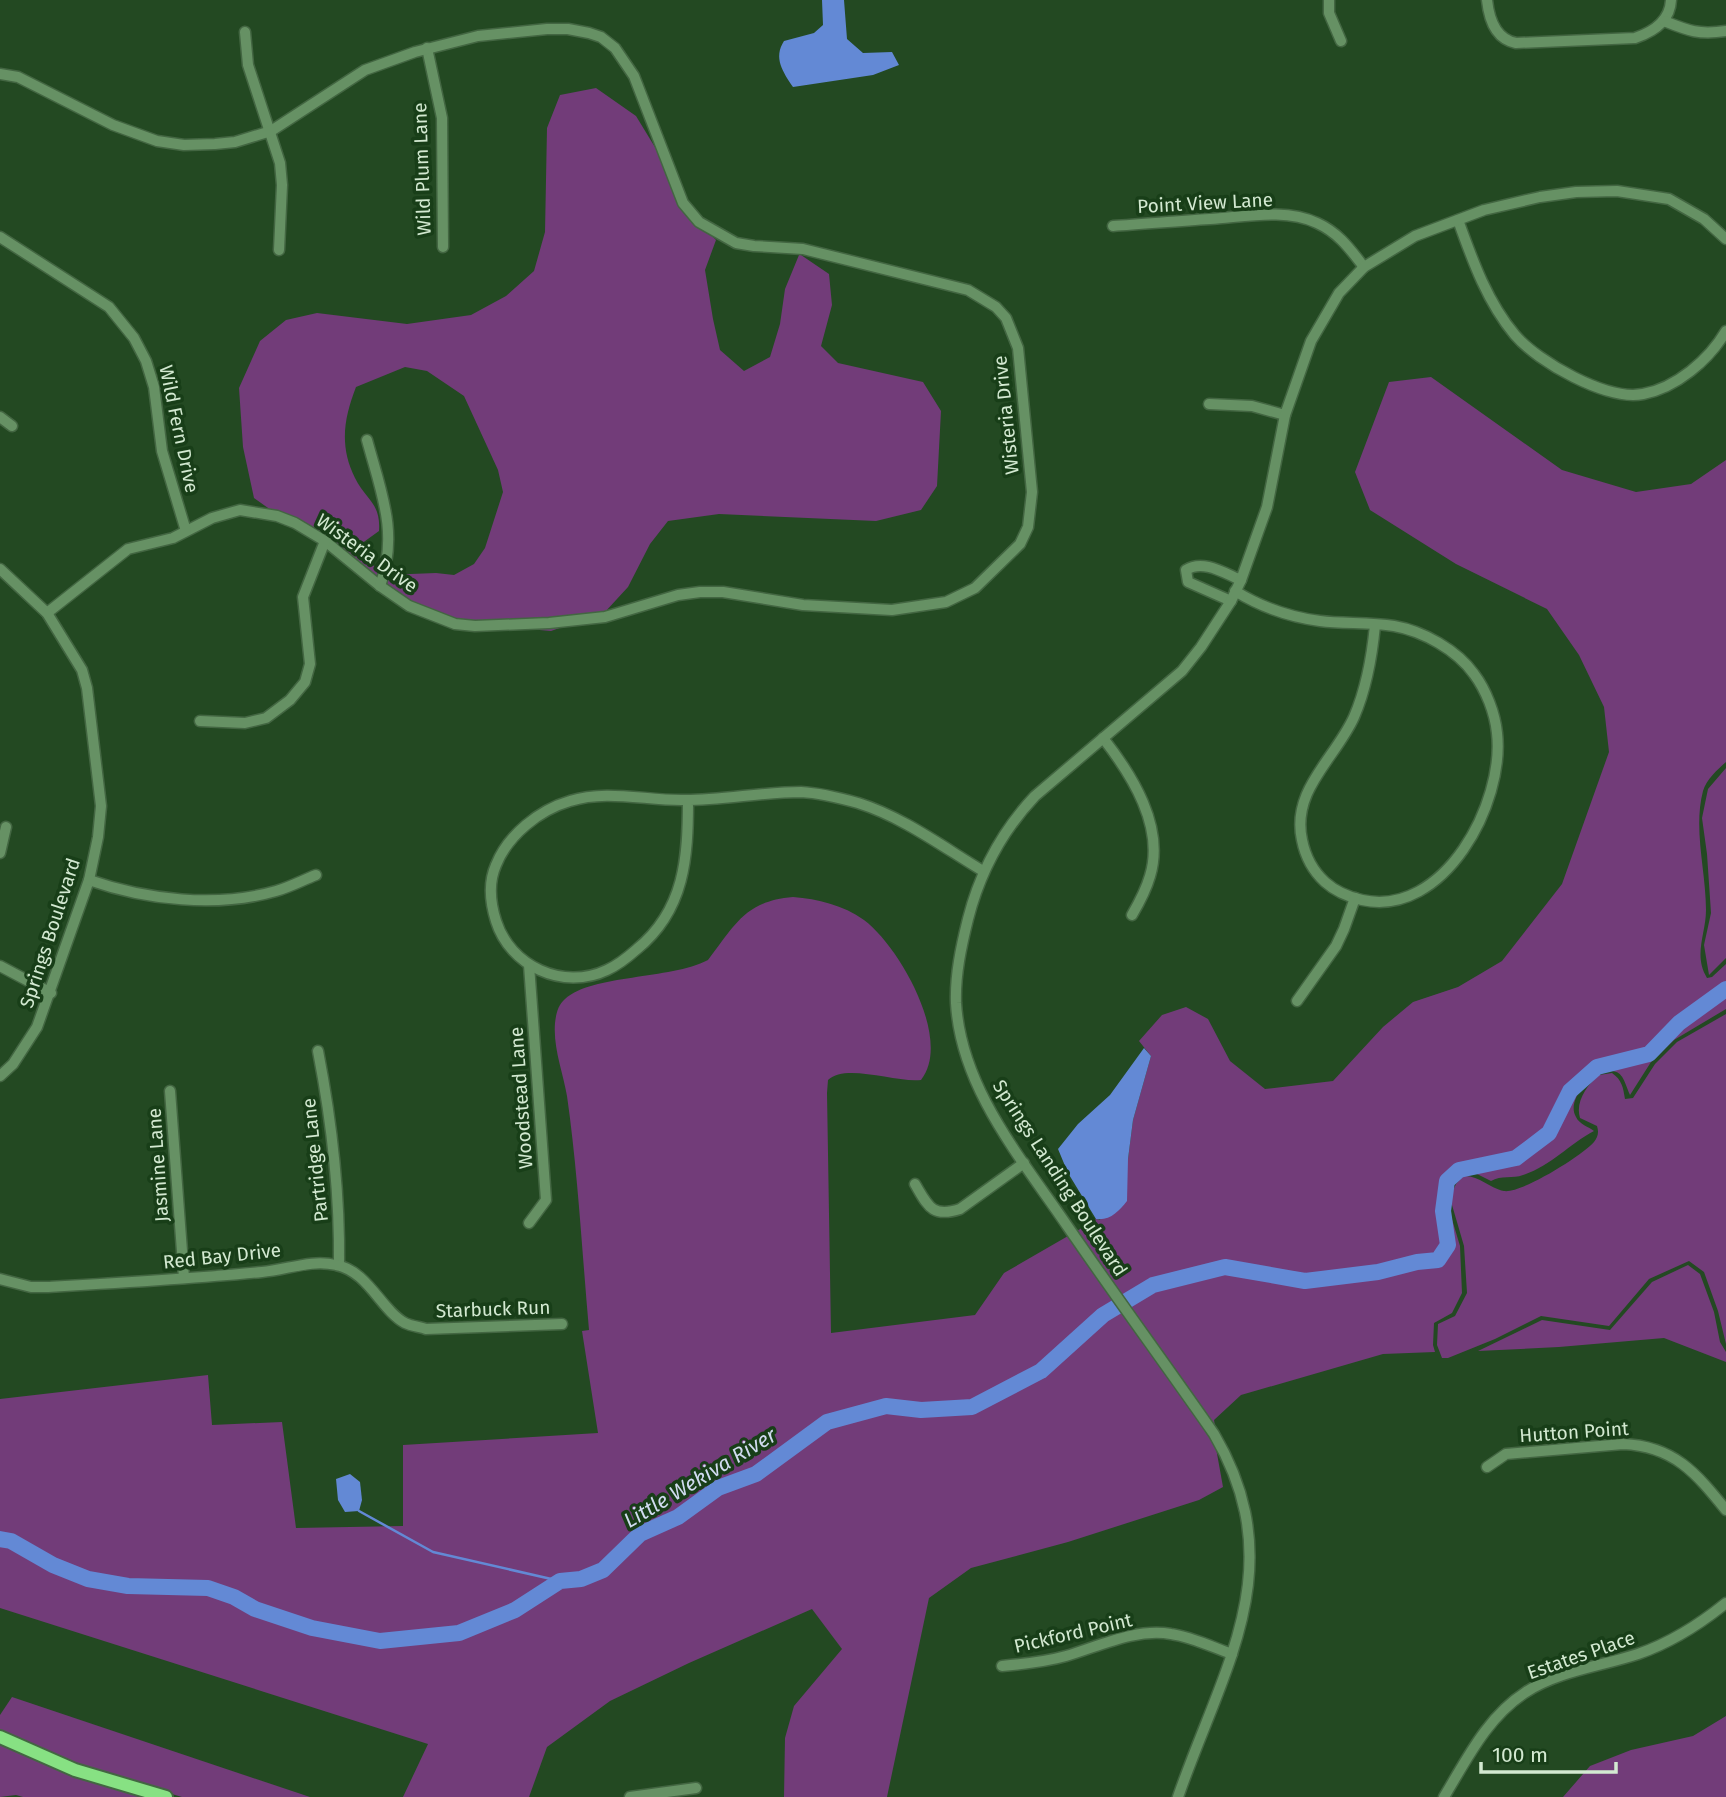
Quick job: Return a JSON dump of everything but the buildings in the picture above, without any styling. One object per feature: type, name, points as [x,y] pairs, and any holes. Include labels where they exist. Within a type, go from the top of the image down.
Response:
[{"type":"main road","points":[[0,1737],[75,1770],[166,1797]]},
{"type":"street","points":[[1329,0],[1329,13],[1341,41]]},
{"type":"street","points":[[1487,0],[1494,27],[1509,42],[1516,43],[1635,38],[1648,34],[1664,21],[1671,8],[1671,0]]},
{"type":"street","points":[[1664,21],[1692,33],[1726,31]]},
{"type":"street","name":"Wisteria Drive","points":[[0,74],[18,77],[113,125],[157,141],[184,145],[215,144],[236,142],[271,131],[365,70],[427,48],[478,36],[547,29],[568,29],[601,37],[615,48],[634,76],[682,203],[699,222],[736,243],[803,249],[885,271],[955,285],[996,307],[1012,329],[1018,348],[1032,492],[1028,527],[1020,544],[975,588],[946,601],[914,608],[892,610],[830,607],[723,592],[700,592],[678,594],[605,617],[549,623],[474,626],[455,624],[409,606],[325,541],[295,523],[277,516],[240,510],[223,514],[173,538],[128,549],[47,613]]},
{"type":"street","points":[[245,32],[248,65],[280,163],[282,185],[279,250]]},
{"type":"street","name":"Wild Plum Lane","points":[[427,48],[442,118],[443,247]]},
{"type":"street","name":"Springs Landing Boulevard","points":[[1178,1797],[1243,1621],[1251,1563],[1249,1533],[1240,1488],[1230,1460],[1214,1434],[1024,1163],[984,1101],[972,1075],[958,1023],[957,973],[983,871],[1019,813],[1035,796],[1182,670],[1201,648],[1241,580],[1267,507],[1285,415],[1311,341],[1339,293],[1364,267],[1415,236],[1484,210],[1576,192],[1617,191],[1669,199],[1704,219],[1726,236]]},
{"type":"street","name":"Point View Lane","points":[[1112,226],[1268,215],[1295,217],[1316,222],[1333,232],[1345,241],[1364,267]]},
{"type":"street","points":[[1458,220],[1471,256],[1493,302],[1516,336],[1539,357],[1590,384],[1640,395],[1665,388],[1685,376],[1721,340],[1726,331]]},
{"type":"street","name":"Wild Fern Drive","points":[[0,237],[109,307],[134,338],[154,387],[162,451],[186,531]]},
{"type":"street","points":[[1209,404],[1252,406],[1285,415]]},
{"type":"street","points":[[0,418],[12,426]]},
{"type":"street","points":[[367,440],[390,540],[388,565],[380,586]]},
{"type":"street","points":[[200,721],[245,723],[266,718],[290,700],[305,682],[310,664],[303,597],[325,541]]},
{"type":"street","points":[[1241,580],[1202,565],[1193,565],[1186,570],[1188,582],[1285,613],[1318,621],[1395,626],[1419,634],[1444,646],[1461,659],[1475,674],[1494,714],[1498,734],[1496,774],[1484,814],[1465,845],[1437,877],[1409,897],[1391,902],[1355,898],[1323,881],[1304,850],[1300,832],[1300,814],[1305,794],[1352,721],[1361,700],[1368,677],[1375,625]]},
{"type":"street","name":"Springs Boulevard","points":[[0,569],[47,613],[82,670],[87,688],[101,806],[89,880],[51,993],[37,1027],[24,1049],[0,1076]]},
{"type":"street","points":[[1103,738],[1138,789],[1151,832],[1151,874],[1132,915]]},
{"type":"street","points":[[688,800],[685,868],[678,892],[666,915],[641,947],[605,971],[589,976],[555,975],[528,965],[511,950],[499,931],[492,909],[491,881],[496,863],[520,831],[550,809],[586,797],[607,795],[688,800],[802,792],[836,798],[881,811],[983,871]]},
{"type":"street","points":[[0,853],[6,827]]},
{"type":"street","points":[[89,880],[128,891],[202,900],[277,891],[316,875]]},
{"type":"street","points":[[1297,1001],[1336,946],[1355,898]]},
{"type":"street","name":"Woodstead Lane","points":[[528,965],[546,1200],[529,1223]]},
{"type":"street","points":[[0,966],[51,993]]},
{"type":"street","name":"Partridge Lane","points":[[318,1051],[330,1109],[338,1187],[339,1265]]},
{"type":"street","name":"Jasmine Lane","points":[[170,1091],[184,1278]]},
{"type":"street","points":[[915,1184],[927,1205],[935,1212],[948,1213],[960,1209],[1024,1163]]},
{"type":"street","name":"Red Bay Drive","points":[[0,1279],[31,1287],[48,1287],[266,1272],[303,1264],[339,1265]]},
{"type":"street","name":"Starbuck Run","points":[[339,1265],[371,1286],[405,1323],[426,1329],[562,1324]]},
{"type":"street","name":"Hutton Point","points":[[1487,1467],[1506,1454],[1623,1444],[1640,1445],[1670,1454],[1687,1466],[1726,1510]]},
{"type":"street","name":"Estates Place","points":[[1444,1797],[1483,1732],[1527,1691],[1556,1678],[1640,1653],[1676,1637],[1726,1603]]},
{"type":"street","name":"Pickford Point","points":[[1002,1667],[1064,1657],[1146,1633],[1191,1638],[1232,1654]]},
{"type":"street","points":[[630,1797],[696,1788]]},
{"type":"shaded area","points":[[596,88],[636,116],[664,162],[691,215],[716,240],[705,270],[713,319],[720,350],[744,371],[770,357],[780,324],[785,289],[801,255],[829,274],[832,305],[821,346],[838,363],[923,382],[941,411],[937,486],[921,510],[876,521],[719,514],[668,521],[650,544],[628,587],[605,612],[551,631],[457,623],[420,616],[254,498],[243,447],[239,388],[260,341],[286,320],[317,313],[407,324],[471,315],[506,296],[534,271],[545,232],[547,128],[560,95]],"holes":[[[405,367],[427,371],[464,396],[498,470],[503,492],[485,548],[474,564],[454,575],[385,575],[354,549],[379,531],[379,522],[375,508],[350,466],[345,443],[346,421],[356,387]]]},
{"type":"shaded area","points":[[1431,377],[1562,470],[1636,492],[1691,484],[1726,460],[1726,762],[1713,775],[1703,791],[1699,820],[1706,910],[1701,961],[1707,978],[1712,977],[1726,964],[1726,1009],[1674,1040],[1651,1062],[1630,1095],[1620,1074],[1612,1071],[1597,1072],[1583,1086],[1574,1105],[1577,1119],[1594,1131],[1542,1166],[1519,1176],[1491,1181],[1473,1172],[1462,1172],[1452,1182],[1448,1192],[1448,1206],[1460,1246],[1462,1293],[1452,1313],[1434,1323],[1435,1352],[1383,1354],[1241,1395],[1214,1420],[1215,1426],[1077,1231],[1096,1219],[1100,1220],[1128,1159],[1133,1120],[1151,1056],[1139,1041],[1162,1015],[1186,1007],[1208,1019],[1230,1061],[1265,1089],[1333,1081],[1383,1027],[1413,1002],[1458,987],[1502,961],[1562,884],[1609,752],[1604,707],[1579,655],[1547,609],[1456,564],[1370,510],[1355,472],[1389,382]]},
{"type":"shaded area","points":[[1726,768],[1726,958],[1709,975],[1704,945],[1711,913],[1702,818],[1708,789]]},
{"type":"shaded area","points":[[793,897],[839,907],[864,920],[878,933],[892,950],[918,995],[931,1042],[929,1063],[921,1080],[847,1073],[828,1080],[831,1333],[975,1315],[1004,1273],[1068,1236],[1210,1437],[1216,1448],[1223,1487],[1199,1500],[1068,1542],[971,1568],[929,1598],[887,1797],[784,1797],[785,1738],[794,1706],[842,1649],[812,1609],[610,1701],[547,1747],[529,1797],[403,1797],[428,1744],[0,1608],[0,1399],[208,1375],[212,1425],[282,1422],[296,1528],[403,1526],[403,1445],[598,1433],[582,1331],[589,1330],[571,1125],[555,1042],[558,1010],[565,999],[594,985],[673,971],[708,960],[734,926],[752,909],[777,899]]},
{"type":"shaded area","points":[[1726,1014],[1726,1344],[1704,1272],[1689,1261],[1649,1279],[1609,1326],[1541,1316],[1495,1339],[1442,1358],[1437,1345],[1438,1324],[1455,1316],[1467,1293],[1464,1246],[1452,1205],[1452,1193],[1456,1184],[1463,1176],[1469,1176],[1504,1191],[1512,1190],[1565,1164],[1588,1148],[1597,1136],[1597,1126],[1580,1118],[1579,1106],[1586,1089],[1599,1075],[1612,1073],[1622,1084],[1625,1099],[1633,1098],[1655,1064],[1677,1042]]},
{"type":"shaded area","points":[[1688,1265],[1700,1274],[1714,1312],[1720,1342],[1726,1352],[1726,1362],[1664,1338],[1478,1351],[1542,1320],[1610,1330],[1652,1282]]},
{"type":"shaded area","points":[[12,1697],[310,1797],[182,1797],[77,1766],[0,1732],[0,1715]]},
{"type":"shaded area","points":[[1726,1716],[1726,1797],[1563,1797],[1590,1766],[1631,1750],[1693,1736]]},
{"type":"shaded area","points":[[0,1744],[73,1775],[149,1797],[0,1797]]},
{"type":"water","points":[[822,0],[844,0],[847,39],[863,53],[892,52],[899,65],[873,75],[793,87],[779,59],[781,47],[784,41],[814,33],[823,25]]},
{"type":"water","points":[[1144,1048],[1151,1056],[1133,1120],[1128,1159],[1127,1201],[1110,1217],[1096,1219],[1068,1173],[1058,1149],[1078,1124],[1110,1095]]},
{"type":"water","points":[[350,1474],[360,1482],[362,1500],[359,1511],[345,1512],[338,1500],[336,1479]]},
{"type":"waterway","name":"Little Wekiva River","points":[[0,1539],[11,1541],[53,1565],[88,1579],[128,1586],[208,1588],[234,1597],[255,1609],[312,1628],[380,1641],[459,1633],[515,1610],[560,1581],[581,1579],[603,1570],[640,1534],[678,1517],[718,1488],[756,1474],[827,1422],[886,1406],[921,1410],[972,1407],[1041,1371],[1103,1315],[1153,1285],[1225,1267],[1305,1281],[1378,1272],[1417,1262],[1438,1260],[1448,1245],[1443,1211],[1447,1181],[1459,1170],[1516,1158],[1549,1133],[1570,1091],[1597,1067],[1649,1054],[1679,1023],[1726,989]]},
{"type":"waterway","points":[[359,1511],[433,1552],[560,1581]]}]
